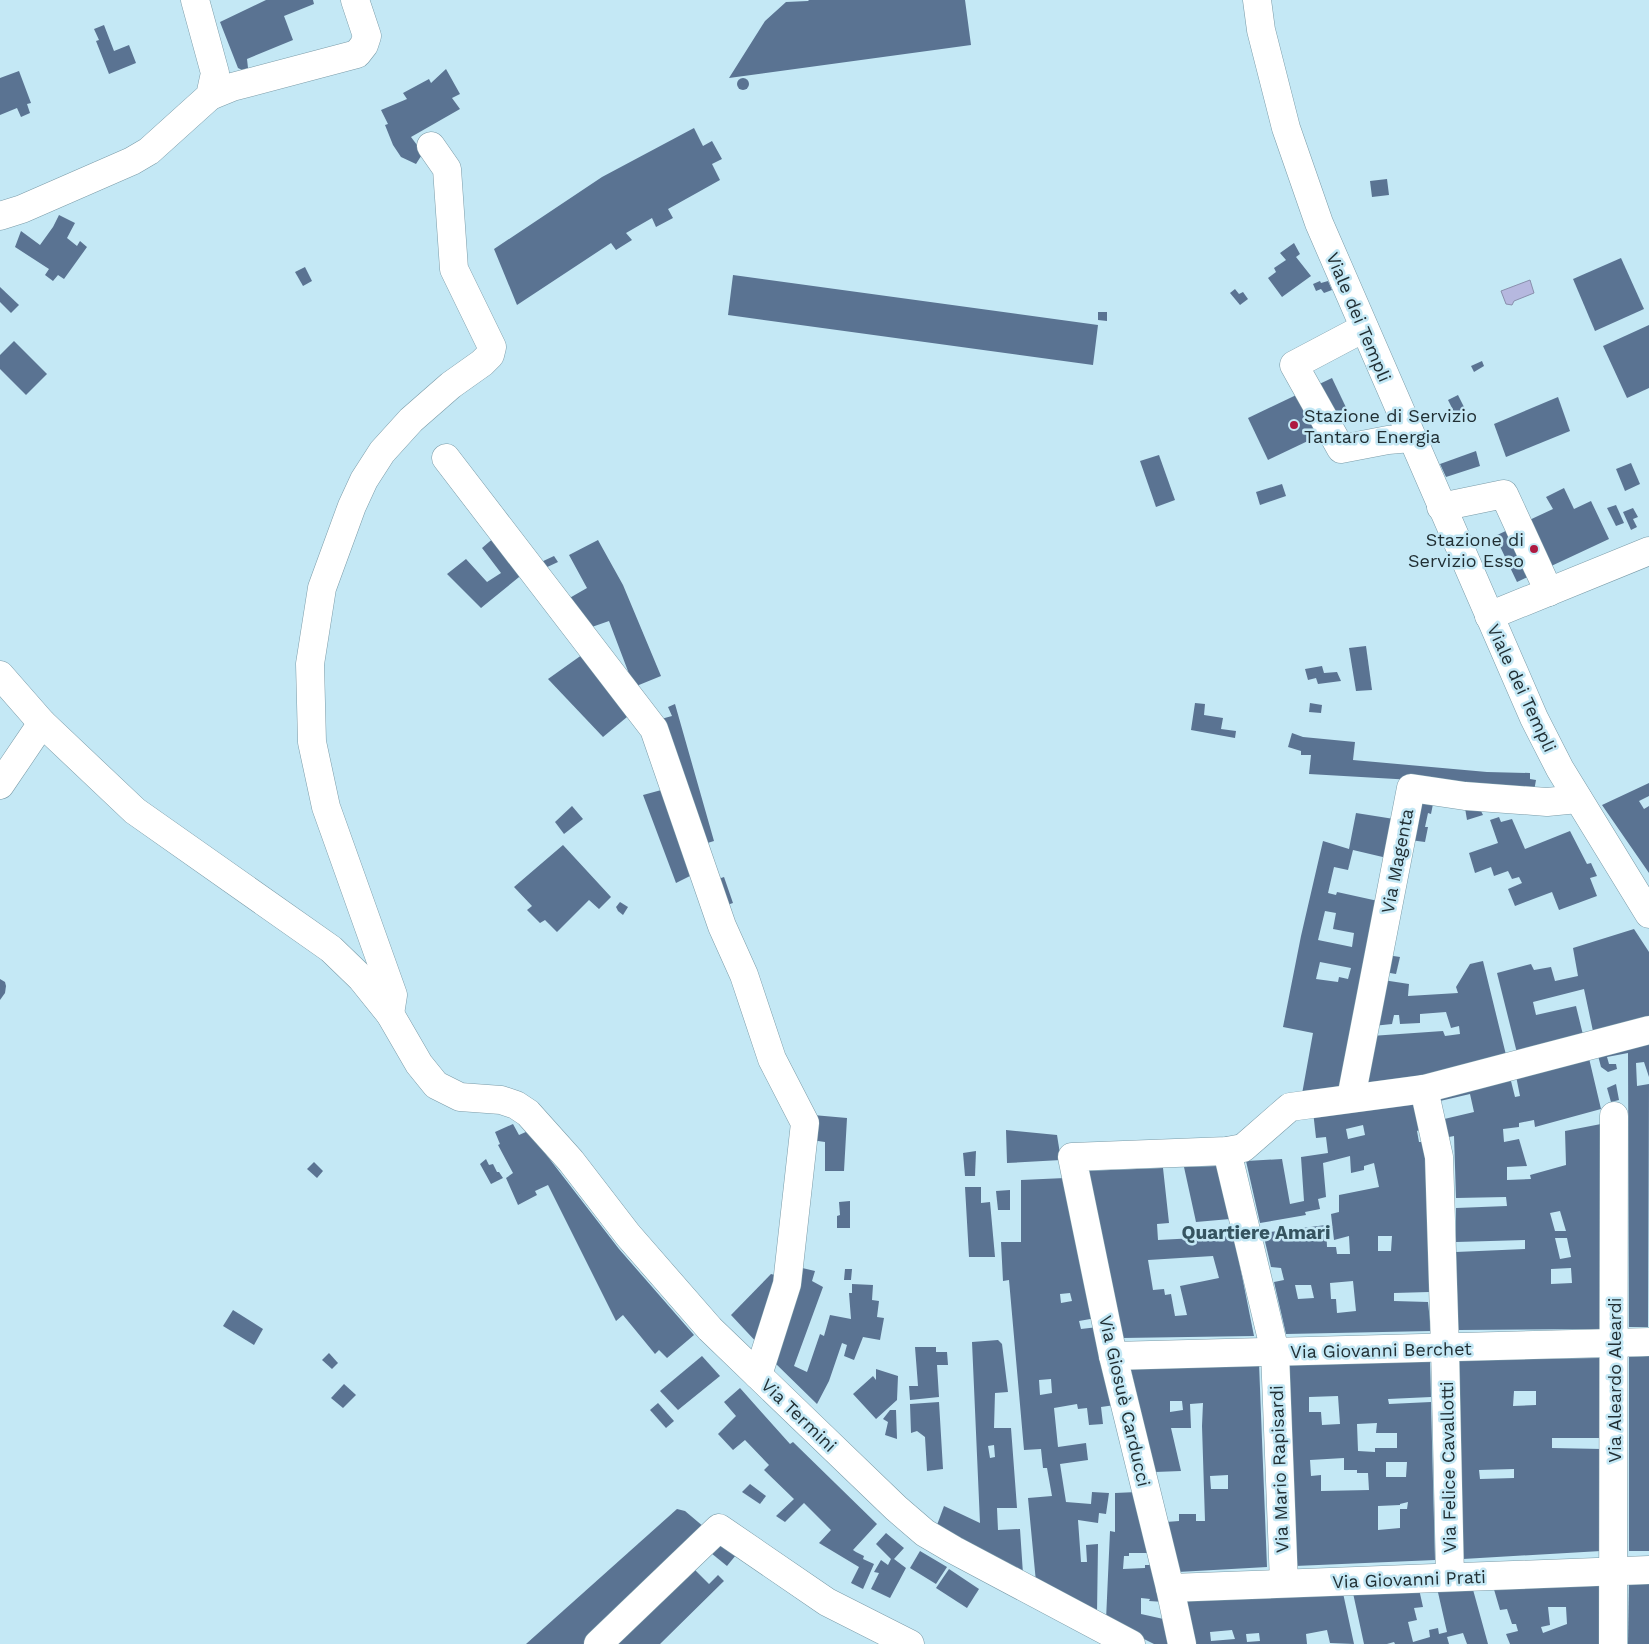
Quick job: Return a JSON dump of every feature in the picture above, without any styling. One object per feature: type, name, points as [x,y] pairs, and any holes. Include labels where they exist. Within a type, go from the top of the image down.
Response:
[{"type":"street","points":[[195,0],[215,73],[210,96]]},
{"type":"street","points":[[0,216],[22,209],[132,161],[149,151],[210,96],[232,87],[357,54],[364,45],[367,36],[355,0]]},
{"type":"street","name":"Viale dei Templi","points":[[1257,0],[1261,30],[1286,128],[1319,223],[1411,438],[1534,718],[1560,769],[1649,914]]},
{"type":"street","points":[[390,1014],[394,995],[326,807],[312,742],[310,664],[322,588],[352,506],[364,480],[382,452],[411,420],[451,385],[482,363],[490,355],[492,347],[454,269],[447,169],[431,146]]},
{"type":"street","points":[[1364,328],[1294,364],[1341,449],[1388,440],[1411,438]]},
{"type":"street","points":[[446,458],[654,729],[722,926],[744,975],[772,1059],[804,1123],[787,1284],[758,1375]]},
{"type":"street","points":[[1441,507],[1504,494],[1549,592]]},
{"type":"street","points":[[1489,616],[1649,551]]},
{"type":"street","points":[[0,675],[42,723],[136,811],[331,949],[361,978],[390,1014]]},
{"type":"street","points":[[0,785],[42,723]]},
{"type":"street","name":"Via Magenta","points":[[1351,1098],[1411,788],[1464,796],[1547,802],[1578,799]]},
{"type":"street","name":"Via Termini","points":[[390,1014],[419,1064],[436,1085],[460,1097],[501,1100],[516,1105],[528,1113],[570,1161],[628,1235],[710,1329],[896,1508],[925,1533],[1131,1644]]},
{"type":"street","points":[[1227,1151],[1243,1148],[1290,1107],[1424,1088],[1649,1030]]},
{"type":"street","name":"Via Felice Cavallotti","points":[[1424,1088],[1439,1157],[1446,1348],[1450,1577]]},
{"type":"street","name":"Via Aleardo Aleardi","points":[[1613,1644],[1614,1116]]},
{"type":"street","name":"Via Giosuè Carducci","points":[[1182,1644],[1113,1356],[1072,1157],[1227,1151]]},
{"type":"street","name":"Via Mario Rapisardi","points":[[1227,1151],[1275,1352],[1284,1583]]},
{"type":"street","name":"Via Giovanni Berchet","points":[[1113,1356],[1649,1342]]},
{"type":"street","points":[[598,1644],[718,1528],[827,1602],[910,1644]]},
{"type":"street","name":"Via Giovanni Prati","points":[[1170,1588],[1649,1570]]},
{"type":"water","points":[[1530,280],[1534,293],[1514,301],[1512,305],[1506,304],[1501,291]]},
{"type":"building","points":[[266,0],[313,0],[314,4],[284,16],[293,40],[247,59],[248,68],[242,70],[238,68],[220,22]]},
{"type":"building","points":[[809,0],[965,0],[971,45],[729,78],[765,21],[786,2]]},
{"type":"building","points":[[104,25],[114,51],[129,45],[136,63],[109,74],[96,41],[99,40],[94,29]]},
{"type":"building","points":[[446,69],[460,94],[452,98],[460,109],[411,137],[423,153],[416,164],[401,157],[393,145],[385,125],[388,124],[381,110],[407,99],[403,93],[429,79],[431,83]]},
{"type":"building","points":[[19,71],[31,103],[27,104],[30,113],[21,117],[17,108],[0,115],[0,78]]},
{"type":"building","points":[[741,78],[745,78],[749,84],[745,90],[741,90],[737,86],[737,82]]},
{"type":"building","points":[[694,128],[703,146],[712,141],[722,159],[712,164],[720,180],[668,209],[673,218],[656,227],[652,218],[626,233],[632,240],[616,250],[611,243],[517,305],[494,249],[602,177]]},
{"type":"building","points":[[1387,179],[1389,195],[1372,197],[1370,181]]},
{"type":"building","points":[[59,215],[75,223],[67,238],[77,246],[80,241],[87,247],[64,279],[58,275],[53,281],[45,275],[49,269],[15,247],[21,231],[40,245]]},
{"type":"building","points":[[1294,243],[1300,254],[1296,257],[1311,276],[1282,297],[1268,278],[1276,272],[1274,268],[1286,260],[1280,253]]},
{"type":"building","points":[[1621,258],[1644,309],[1595,331],[1573,279]]},
{"type":"building","points":[[305,267],[312,281],[303,286],[295,272]]},
{"type":"building","points":[[733,275],[1098,325],[1093,365],[728,315]]},
{"type":"building","points":[[1320,281],[1321,283],[1328,281],[1332,290],[1324,293],[1321,289],[1316,291],[1313,284]]},
{"type":"building","points":[[0,287],[19,305],[11,313],[0,302]]},
{"type":"building","points":[[1235,289],[1239,294],[1243,292],[1248,299],[1240,305],[1230,293]]},
{"type":"building","points":[[1098,312],[1107,312],[1107,321],[1098,320]]},
{"type":"building","points":[[1649,325],[1649,388],[1627,398],[1603,346]]},
{"type":"building","points":[[14,341],[47,374],[26,395],[0,369],[0,355]]},
{"type":"building","points":[[1482,361],[1484,366],[1474,372],[1471,366]]},
{"type":"building","points":[[1332,378],[1352,420],[1268,460],[1248,418]]},
{"type":"building","points":[[1458,395],[1465,409],[1455,414],[1448,400]]},
{"type":"building","points":[[1558,397],[1570,431],[1506,457],[1494,424]]},
{"type":"building","points":[[1476,451],[1480,466],[1446,477],[1440,464]]},
{"type":"building","points":[[1159,455],[1175,500],[1156,507],[1140,461]]},
{"type":"building","points":[[1631,463],[1640,484],[1625,491],[1616,469]]},
{"type":"building","points":[[1282,484],[1286,496],[1260,505],[1256,492]]},
{"type":"building","points":[[1564,488],[1574,509],[1591,501],[1609,539],[1517,582],[1495,536],[1553,509],[1546,497]]},
{"type":"building","points":[[1616,505],[1624,523],[1616,526],[1607,508]]},
{"type":"building","points":[[1633,508],[1638,517],[1633,519],[1637,527],[1631,530],[1623,512]]},
{"type":"building","points":[[496,536],[524,573],[481,608],[447,574],[466,559],[487,582],[501,573],[482,548]]},
{"type":"building","points":[[598,540],[623,585],[661,676],[634,687],[609,621],[589,628],[566,600],[587,588],[569,555]]},
{"type":"building","points":[[554,556],[558,562],[543,569],[539,563]]},
{"type":"building","points":[[1366,646],[1372,690],[1356,691],[1349,648]]},
{"type":"building","points":[[586,652],[633,712],[603,737],[548,679]]},
{"type":"building","points":[[1322,666],[1324,673],[1337,672],[1341,681],[1318,684],[1316,678],[1308,680],[1305,669]]},
{"type":"building","points":[[1195,703],[1205,704],[1204,715],[1223,718],[1221,729],[1236,731],[1235,738],[1191,730]]},
{"type":"building","points":[[1310,703],[1322,705],[1321,713],[1309,712]]},
{"type":"building","points":[[675,704],[714,841],[701,845],[661,719],[672,716],[668,707]]},
{"type":"building","points":[[1292,733],[1303,737],[1355,742],[1353,760],[1487,772],[1530,773],[1530,779],[1536,780],[1534,791],[1413,780],[1309,774],[1311,755],[1301,755],[1301,751],[1288,747]]},
{"type":"building","points":[[1649,783],[1649,796],[1639,801],[1644,809],[1649,806],[1649,873],[1602,805]]},
{"type":"building","points":[[665,789],[694,874],[676,883],[643,795]]},
{"type":"building","points":[[1417,797],[1434,799],[1431,814],[1428,813],[1425,827],[1428,827],[1425,842],[1410,840]]},
{"type":"building","points":[[1464,802],[1477,803],[1483,815],[1467,820]]},
{"type":"building","points":[[572,806],[583,819],[564,834],[555,822]]},
{"type":"building","points":[[1356,813],[1394,819],[1387,858],[1353,850],[1348,870],[1334,867],[1328,893],[1336,895],[1337,892],[1378,901],[1341,1091],[1302,1094],[1313,1033],[1283,1027],[1301,936],[1323,841],[1349,849]],"holes":[[[1325,911],[1336,913],[1333,929],[1354,933],[1352,947],[1318,940]],[[1320,962],[1351,968],[1348,979],[1339,977],[1338,982],[1316,979]]]},
{"type":"building","points":[[1499,817],[1501,822],[1512,819],[1525,849],[1570,831],[1587,864],[1591,863],[1597,876],[1590,878],[1597,896],[1559,910],[1552,892],[1515,906],[1508,889],[1522,883],[1519,877],[1512,879],[1508,871],[1494,876],[1491,867],[1475,873],[1469,853],[1498,843],[1490,820]]},
{"type":"building","points":[[563,845],[611,897],[599,909],[589,900],[557,932],[545,920],[540,923],[527,910],[532,906],[514,887]]},
{"type":"building","points":[[724,877],[733,903],[724,906],[715,880]]},
{"type":"building","points":[[620,902],[628,907],[623,915],[616,907]]},
{"type":"building","points":[[1634,929],[1649,952],[1649,1022],[1594,1036],[1584,989],[1533,1002],[1536,1015],[1576,1006],[1584,1039],[1518,1057],[1497,973],[1531,964],[1534,970],[1551,967],[1555,981],[1578,976],[1573,948]]},
{"type":"building","points":[[1387,955],[1400,957],[1396,974],[1384,972]]},
{"type":"building","points":[[1483,961],[1507,1059],[1360,1090],[1371,1036],[1443,1031],[1445,1036],[1460,1034],[1459,1026],[1451,1028],[1446,1012],[1420,1014],[1420,1023],[1400,1024],[1399,1015],[1394,1015],[1392,1024],[1373,1026],[1383,980],[1409,984],[1408,996],[1458,993],[1456,987],[1470,964]]},
{"type":"building","points":[[0,979],[5,982],[6,986],[5,993],[0,1000]]},
{"type":"building","points":[[1649,1038],[1649,1077],[1644,1062],[1636,1063],[1637,1086],[1649,1084],[1648,1327],[1629,1327],[1628,1053],[1607,1057],[1609,1064],[1616,1064],[1617,1069],[1608,1072],[1601,1067],[1597,1052]]},
{"type":"building","points":[[1588,1054],[1601,1109],[1535,1127],[1534,1120],[1519,1123],[1519,1127],[1503,1129],[1504,1142],[1519,1139],[1527,1166],[1507,1167],[1507,1180],[1531,1179],[1530,1175],[1566,1165],[1565,1131],[1601,1124],[1600,1329],[1458,1330],[1456,1252],[1525,1249],[1525,1240],[1456,1242],[1456,1208],[1507,1206],[1506,1197],[1456,1198],[1454,1136],[1444,1138],[1440,1120],[1474,1112],[1470,1094],[1440,1101],[1437,1091],[1509,1073],[1515,1097],[1520,1096],[1515,1071]],"holes":[[[1560,1211],[1566,1231],[1555,1231],[1550,1213]],[[1555,1238],[1567,1238],[1571,1257],[1560,1259]],[[1571,1268],[1572,1283],[1551,1284],[1551,1269]]]},
{"type":"building","points":[[1616,1084],[1619,1100],[1611,1102],[1607,1088]]},
{"type":"building","points":[[1415,1098],[1422,1129],[1417,1131],[1419,1142],[1428,1142],[1429,1292],[1394,1293],[1394,1301],[1428,1302],[1431,1331],[1286,1334],[1274,1282],[1284,1280],[1281,1268],[1271,1267],[1263,1233],[1326,1225],[1327,1247],[1336,1247],[1337,1254],[1350,1254],[1349,1236],[1334,1240],[1331,1214],[1339,1212],[1339,1195],[1379,1187],[1374,1163],[1364,1166],[1364,1170],[1351,1173],[1350,1156],[1323,1163],[1326,1197],[1318,1199],[1320,1209],[1305,1212],[1306,1215],[1260,1223],[1246,1161],[1282,1159],[1290,1204],[1304,1201],[1301,1157],[1328,1153],[1326,1137],[1316,1138],[1313,1111]],"holes":[[[1363,1125],[1365,1135],[1348,1139],[1346,1129]],[[1378,1236],[1392,1236],[1391,1251],[1378,1251]],[[1353,1281],[1356,1311],[1337,1313],[1336,1299],[1331,1299],[1330,1283]],[[1295,1285],[1311,1285],[1314,1298],[1298,1299]]]},
{"type":"building","points":[[813,1115],[847,1118],[844,1171],[825,1171],[825,1142],[811,1140]]},
{"type":"building","points":[[513,1124],[519,1135],[528,1131],[619,1249],[694,1335],[667,1358],[659,1350],[655,1354],[623,1315],[616,1321],[548,1185],[535,1191],[537,1195],[518,1205],[506,1178],[513,1173],[498,1145],[500,1144],[495,1132]]},
{"type":"building","points":[[1006,1130],[1057,1135],[1061,1160],[1007,1163]]},
{"type":"building","points":[[976,1151],[975,1176],[965,1176],[963,1153]]},
{"type":"building","points":[[486,1159],[489,1165],[493,1164],[503,1178],[491,1184],[480,1164]]},
{"type":"building","points":[[314,1162],[323,1171],[317,1178],[307,1169]]},
{"type":"building","points":[[1218,1166],[1230,1219],[1196,1222],[1184,1167]]},
{"type":"building","points":[[1163,1168],[1169,1223],[1157,1224],[1158,1240],[1234,1236],[1254,1336],[1122,1338],[1084,1171]],"holes":[[[1213,1256],[1219,1278],[1180,1286],[1187,1315],[1175,1316],[1171,1294],[1165,1295],[1164,1289],[1153,1290],[1148,1260]]]},
{"type":"building","points":[[1065,1178],[1096,1318],[1079,1321],[1081,1329],[1098,1327],[1115,1405],[1101,1407],[1103,1424],[1089,1425],[1087,1408],[1078,1409],[1077,1404],[1054,1408],[1058,1447],[1086,1443],[1088,1460],[1060,1464],[1066,1502],[1091,1504],[1092,1492],[1109,1493],[1106,1514],[1099,1513],[1098,1523],[1078,1520],[1081,1562],[1087,1562],[1086,1545],[1098,1544],[1097,1614],[1036,1582],[1028,1498],[1052,1496],[1047,1468],[1043,1468],[1041,1449],[1024,1450],[1009,1280],[1003,1281],[1001,1242],[1021,1242],[1021,1180]],"holes":[[[1070,1293],[1072,1301],[1061,1303],[1060,1294]],[[1051,1379],[1052,1393],[1040,1395],[1039,1380]]]},
{"type":"building","points":[[965,1187],[981,1187],[981,1203],[990,1202],[995,1257],[969,1257]]},
{"type":"building","points":[[1010,1190],[1010,1210],[998,1210],[996,1191]]},
{"type":"building","points":[[850,1201],[850,1228],[837,1228],[837,1216],[840,1215],[839,1202]]},
{"type":"building","points":[[798,1267],[815,1271],[812,1281],[823,1287],[794,1366],[807,1372],[820,1334],[824,1336],[830,1315],[851,1319],[849,1293],[852,1293],[852,1284],[873,1285],[872,1300],[879,1301],[877,1317],[884,1318],[880,1340],[863,1337],[854,1360],[844,1356],[847,1345],[842,1343],[829,1381],[817,1404],[774,1362]]},
{"type":"building","points":[[845,1269],[852,1269],[851,1280],[844,1280]]},
{"type":"building","points":[[771,1274],[782,1277],[761,1347],[731,1315]]},
{"type":"building","points":[[233,1310],[263,1329],[254,1345],[223,1326]]},
{"type":"building","points":[[998,1340],[1002,1344],[1008,1392],[995,1393],[994,1428],[1011,1428],[1017,1508],[997,1508],[998,1530],[1020,1529],[1023,1574],[937,1525],[944,1506],[980,1523],[972,1342]],"holes":[[[994,1445],[995,1457],[990,1458],[988,1446]]]},
{"type":"building","points":[[915,1347],[936,1347],[936,1352],[947,1352],[948,1365],[937,1365],[939,1397],[910,1400],[909,1386],[918,1386]]},
{"type":"building","points":[[329,1353],[338,1363],[332,1369],[322,1360]]},
{"type":"building","points":[[702,1356],[720,1376],[678,1410],[660,1391]]},
{"type":"building","points":[[1649,1356],[1649,1551],[1629,1551],[1629,1357]]},
{"type":"building","points":[[1600,1358],[1602,1438],[1552,1438],[1552,1448],[1602,1449],[1601,1551],[1463,1559],[1459,1360]],"holes":[[[1514,1391],[1536,1391],[1536,1405],[1513,1406]],[[1514,1469],[1514,1478],[1480,1479],[1479,1470]]]},
{"type":"building","points":[[1430,1361],[1431,1397],[1388,1399],[1389,1404],[1431,1402],[1435,1560],[1295,1566],[1289,1364]],"holes":[[[1338,1396],[1340,1424],[1322,1425],[1321,1412],[1309,1412],[1309,1397]],[[1377,1423],[1376,1433],[1397,1433],[1397,1448],[1375,1448],[1375,1452],[1358,1451],[1357,1424]],[[1344,1458],[1344,1470],[1357,1470],[1357,1473],[1368,1473],[1369,1490],[1321,1491],[1321,1475],[1311,1476],[1310,1460]],[[1386,1462],[1407,1462],[1406,1477],[1386,1477]],[[1408,1502],[1407,1509],[1400,1509],[1400,1528],[1378,1530],[1378,1506],[1400,1505]]]},
{"type":"building","points":[[1259,1363],[1267,1567],[1178,1572],[1166,1522],[1179,1521],[1179,1514],[1196,1514],[1196,1521],[1205,1521],[1203,1403],[1190,1404],[1191,1428],[1171,1428],[1181,1471],[1155,1472],[1130,1366]],"holes":[[[1170,1401],[1182,1401],[1183,1410],[1170,1412]],[[1228,1475],[1228,1489],[1211,1489],[1210,1476]]]},
{"type":"building","points":[[876,1369],[898,1376],[897,1400],[876,1419],[853,1394],[873,1376],[876,1380]]},
{"type":"building","points":[[344,1384],[356,1395],[343,1408],[331,1398]]},
{"type":"building","points":[[740,1388],[790,1444],[793,1442],[877,1524],[853,1550],[864,1556],[863,1559],[874,1564],[863,1589],[851,1583],[859,1567],[819,1543],[831,1530],[804,1503],[785,1522],[776,1516],[794,1499],[764,1470],[769,1465],[745,1440],[733,1450],[718,1434],[736,1416],[724,1402]]},
{"type":"building","points":[[939,1402],[943,1469],[927,1471],[925,1437],[917,1431],[911,1433],[910,1404]]},
{"type":"building","points":[[658,1403],[674,1421],[666,1428],[650,1410]]},
{"type":"building","points":[[890,1410],[896,1410],[897,1439],[885,1435],[888,1422],[883,1419]]},
{"type":"building","points":[[750,1484],[766,1496],[760,1504],[742,1492]]},
{"type":"building","points":[[1137,1492],[1152,1553],[1129,1553],[1129,1556],[1124,1556],[1123,1569],[1145,1568],[1145,1565],[1155,1565],[1164,1602],[1149,1601],[1150,1599],[1141,1598],[1141,1614],[1168,1620],[1173,1644],[1154,1644],[1106,1620],[1110,1531],[1115,1532],[1115,1493]]},
{"type":"building","points":[[677,1509],[685,1511],[704,1527],[586,1644],[526,1644]]},
{"type":"building","points":[[886,1533],[904,1548],[894,1559],[906,1568],[890,1598],[871,1589],[879,1573],[874,1572],[881,1560],[888,1565],[891,1559],[876,1544]]},
{"type":"building","points":[[721,1543],[736,1555],[727,1566],[711,1553]]},
{"type":"building","points":[[920,1551],[947,1567],[936,1584],[910,1568]]},
{"type":"building","points":[[693,1568],[709,1584],[718,1575],[724,1581],[660,1644],[614,1644]]},
{"type":"building","points":[[949,1569],[979,1589],[967,1608],[936,1588]]},
{"type":"building","points":[[1629,1579],[1649,1579],[1649,1644],[1628,1644]]},
{"type":"building","points":[[1600,1581],[1600,1644],[1510,1644],[1506,1634],[1518,1631],[1516,1624],[1512,1624],[1507,1609],[1500,1610],[1493,1586]],"holes":[[[1548,1607],[1566,1607],[1567,1624],[1543,1633],[1541,1627],[1550,1625]]]},
{"type":"building","points":[[1472,1586],[1488,1644],[1467,1644],[1463,1633],[1447,1637],[1449,1644],[1395,1644],[1394,1642],[1387,1644],[1364,1644],[1353,1593],[1419,1589],[1423,1607],[1414,1608],[1417,1620],[1408,1622],[1413,1642],[1430,1637],[1429,1630],[1438,1628],[1439,1634],[1447,1632],[1437,1588]]},
{"type":"building","points":[[1343,1593],[1354,1644],[1330,1643],[1327,1630],[1306,1634],[1307,1644],[1195,1644],[1184,1600]],"holes":[[[1232,1630],[1235,1639],[1211,1641],[1210,1632]],[[1259,1633],[1260,1641],[1247,1642],[1246,1634]]]},
{"type":"place","name":"Stazione di Servizio Tantaro Energia","points":[[1294,425]]},
{"type":"place","name":"Stazione di Servizio Esso","points":[[1534,549]]},
{"type":"district","name":"Quartiere Amari","points":[[1256,1232]]}]
